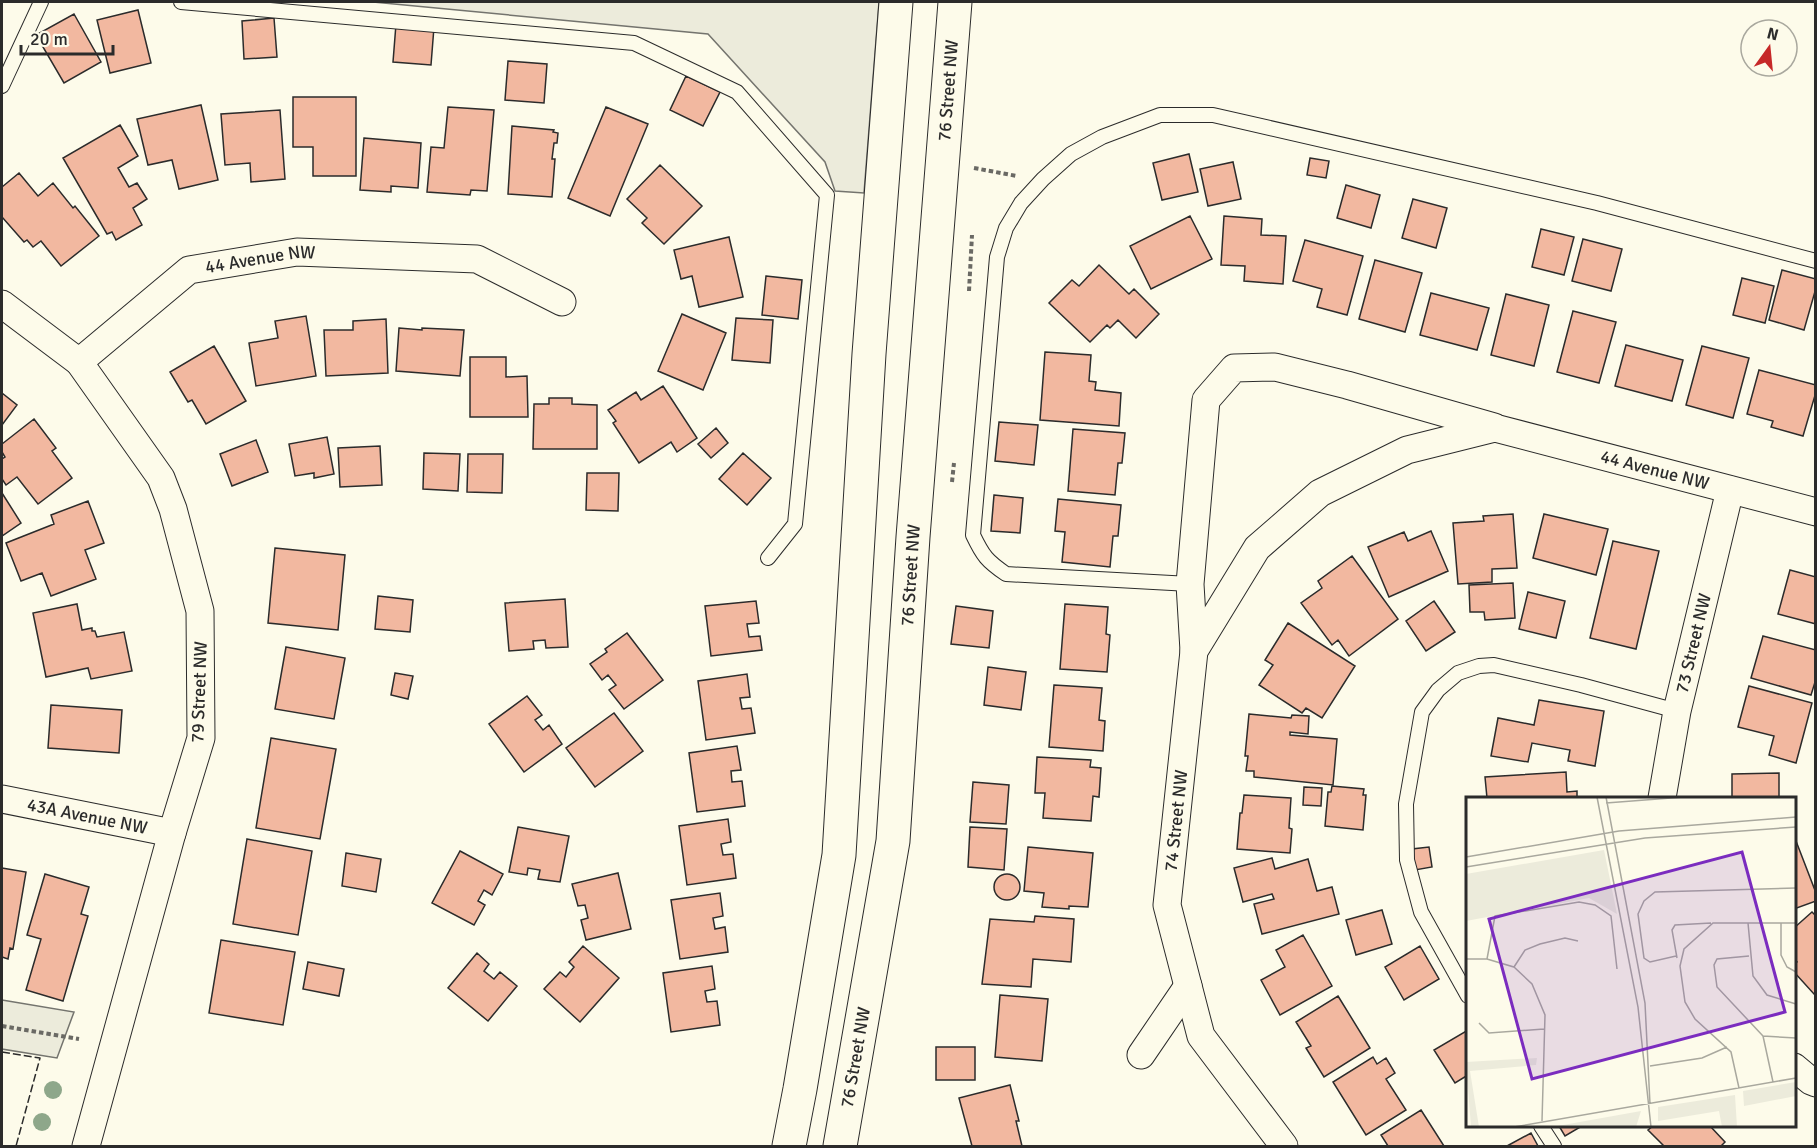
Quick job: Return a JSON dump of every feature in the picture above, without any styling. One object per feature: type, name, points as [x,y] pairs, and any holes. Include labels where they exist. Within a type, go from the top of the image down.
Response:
[{"type":"street","points":[[789,1146],[839,855],[869,354],[896,2]]},
{"type":"street","name":"76 Street NW","points":[[840,1146],[893,841],[913,537],[955,2]]},
{"type":"street","name":"44 Avenue NW","points":[[79,362],[189,270],[297,252],[477,260],[562,302]]},
{"type":"street","points":[[2,304],[79,362]]},
{"type":"street","name":"79 Street NW","points":[[79,362],[161,478],[173,509],[200,611],[201,738],[172,833],[86,1146]]},
{"type":"street","name":"44 Avenue NW","points":[[1234,368],[1275,367],[1347,384],[1495,428],[1815,512]]},
{"type":"street","name":"74 Street NW","points":[[1234,368],[1206,400],[1190,584],[1194,651],[1167,905],[1201,1036],[1284,1146]]},
{"type":"street","name":"44 Avenue NW","points":[[1320,493],[1407,450],[1495,428]]},
{"type":"street","name":"73 Street NW","points":[[1662,797],[1677,711],[1730,490]]},
{"type":"street","name":"74 Street NW","points":[[1194,651],[1257,548],[1320,493]]},
{"type":"street","name":"43A Avenue NW","points":[[2,799],[172,833]]},
{"type":"street","points":[[1141,1055],[1188,986]]},
{"type":"street","points":[[1796,1069],[1815,1083]]},
{"type":"lane","points":[[2,86],[41,2]]},
{"type":"lane","points":[[181,2],[634,43],[737,92],[827,195],[795,524],[768,558]]},
{"type":"lane","points":[[1190,584],[1006,574],[988,562],[973,535],[998,257],[1006,228],[1021,203],[1041,182],[1071,154],[1102,137],[1160,115],[1213,115],[1597,203],[1815,261]]},
{"type":"lane","points":[[1466,994],[1421,912],[1407,860],[1406,804],[1422,712],[1438,690],[1458,673],[1479,666],[1494,665],[1581,685],[1677,711]]},
{"type":"lane","points":[[1542,1127],[1554,1146]]},
{"type":"path","points":[[968,166],[1041,182]]},
{"type":"path","points":[[2,1026],[79,1039]]},
{"type":"shaded area","points":[[373,2],[879,2],[864,193],[835,191],[825,162],[708,34]]},
{"type":"shaded area","points":[[2,1000],[74,1012],[57,1058],[2,1049]]},
{"type":"building","points":[[138,10],[151,63],[110,73],[97,20]]},
{"type":"building","points":[[74,14],[101,62],[64,83],[36,35]]},
{"type":"building","points":[[274,18],[277,57],[244,59],[242,21]]},
{"type":"building","points":[[396,24],[434,27],[431,65],[393,62]]},
{"type":"building","points":[[508,61],[547,64],[544,103],[505,100]]},
{"type":"building","points":[[686,76],[720,92],[703,126],[670,110]]},
{"type":"building","points":[[293,97],[356,97],[356,176],[313,176],[313,147],[293,147]]},
{"type":"building","points":[[201,105],[218,180],[179,189],[172,160],[148,165],[137,119]]},
{"type":"building","points":[[448,107],[494,110],[487,191],[471,190],[470,195],[427,192],[431,147],[444,148]]},
{"type":"building","points":[[606,107],[648,124],[610,216],[568,198]]},
{"type":"building","points":[[280,110],[285,179],[251,182],[250,163],[225,165],[221,114]]},
{"type":"building","points":[[120,125],[138,156],[118,168],[129,187],[137,183],[147,199],[133,208],[142,225],[116,240],[112,232],[107,234],[63,158]]},
{"type":"building","points":[[512,126],[554,130],[553,132],[558,133],[552,159],[555,159],[552,197],[508,194]]},
{"type":"building","points":[[364,138],[421,143],[418,188],[391,186],[391,192],[360,190]]},
{"type":"building","points":[[1189,154],[1198,192],[1162,200],[1153,163]]},
{"type":"building","points":[[1310,158],[1329,161],[1326,178],[1307,175]]},
{"type":"building","points":[[1233,162],[1241,199],[1208,206],[1200,169]]},
{"type":"building","points":[[660,165],[702,206],[664,244],[642,223],[647,218],[627,199]]},
{"type":"building","points":[[19,173],[38,196],[53,183],[99,236],[61,266],[41,241],[33,247],[27,240],[24,242],[2,217],[2,187]]},
{"type":"building","points":[[1346,185],[1380,195],[1371,228],[1337,218]]},
{"type":"building","points":[[1413,199],[1447,208],[1436,248],[1402,238]]},
{"type":"building","points":[[1190,216],[1212,259],[1151,289],[1130,246]]},
{"type":"building","points":[[1224,216],[1262,219],[1261,235],[1286,236],[1283,284],[1244,281],[1245,266],[1221,265]]},
{"type":"building","points":[[1541,229],[1574,237],[1564,275],[1532,267]]},
{"type":"building","points":[[729,237],[743,297],[699,307],[692,276],[681,279],[674,250]]},
{"type":"building","points":[[1583,239],[1622,249],[1611,291],[1572,281]]},
{"type":"building","points":[[1305,240],[1363,256],[1347,315],[1317,307],[1322,289],[1293,281]]},
{"type":"building","points":[[1375,260],[1422,273],[1405,332],[1359,319]]},
{"type":"building","points":[[1099,265],[1129,294],[1134,289],[1159,314],[1136,338],[1118,320],[1110,328],[1107,325],[1090,342],[1049,303],[1072,280],[1079,286]]},
{"type":"building","points":[[1782,270],[1816,279],[1816,288],[1804,330],[1769,320]]},
{"type":"building","points":[[766,276],[802,280],[798,319],[762,315]]},
{"type":"building","points":[[1742,278],[1774,286],[1765,323],[1733,315]]},
{"type":"building","points":[[1431,293],[1489,308],[1477,350],[1420,335]]},
{"type":"building","points":[[1506,294],[1549,305],[1534,366],[1491,355]]},
{"type":"building","points":[[1573,311],[1616,322],[1599,383],[1557,372]]},
{"type":"building","points":[[682,314],[726,333],[703,390],[658,371]]},
{"type":"building","points":[[306,316],[316,376],[256,386],[249,343],[278,338],[275,321]]},
{"type":"building","points":[[736,318],[773,320],[770,363],[732,360]]},
{"type":"building","points":[[386,319],[388,373],[326,376],[324,330],[353,330],[353,321]]},
{"type":"building","points":[[399,328],[464,330],[460,376],[396,371]]},
{"type":"building","points":[[1626,345],[1683,360],[1672,401],[1615,386]]},
{"type":"building","points":[[214,346],[246,401],[206,424],[192,400],[188,402],[170,372]]},
{"type":"building","points":[[1702,346],[1749,358],[1733,418],[1686,405]]},
{"type":"building","points":[[1045,352],[1091,355],[1089,381],[1096,382],[1095,390],[1121,393],[1119,426],[1040,420]]},
{"type":"building","points":[[470,357],[506,357],[506,377],[527,376],[528,417],[470,417]]},
{"type":"building","points":[[1759,370],[1816,385],[1803,436],[1771,427],[1773,421],[1747,414]]},
{"type":"building","points":[[663,386],[697,438],[677,452],[671,442],[639,463],[613,423],[616,421],[608,410],[636,392],[641,400]]},
{"type":"building","points":[[2,393],[17,405],[2,425]]},
{"type":"building","points":[[549,398],[572,398],[572,404],[597,405],[597,449],[533,449],[534,404],[549,404]]},
{"type":"building","points":[[34,419],[56,448],[52,451],[72,478],[38,504],[17,477],[6,485],[2,479],[2,459],[5,457],[2,444]]},
{"type":"building","points":[[999,422],[1038,425],[1034,465],[995,461]]},
{"type":"building","points":[[716,428],[728,443],[711,458],[698,444]]},
{"type":"building","points":[[1073,429],[1125,433],[1122,463],[1118,463],[1115,495],[1068,491]]},
{"type":"building","points":[[327,437],[334,474],[314,478],[314,473],[295,476],[289,444]]},
{"type":"building","points":[[256,440],[268,472],[232,486],[220,454]]},
{"type":"building","points":[[380,446],[382,485],[340,487],[338,448]]},
{"type":"building","points":[[424,453],[460,454],[458,491],[423,489]]},
{"type":"building","points":[[743,453],[771,478],[747,505],[719,479]]},
{"type":"building","points":[[468,454],[503,454],[502,493],[467,492]]},
{"type":"building","points":[[587,473],[619,473],[618,511],[586,510]]},
{"type":"building","points":[[2,493],[21,523],[2,536]]},
{"type":"building","points":[[994,495],[1023,498],[1020,533],[991,531]]},
{"type":"building","points":[[1058,499],[1121,505],[1118,536],[1113,536],[1110,567],[1062,562],[1065,532],[1055,531]]},
{"type":"building","points":[[88,501],[104,543],[85,550],[96,579],[51,596],[42,573],[21,581],[6,543],[54,524],[51,515]]},
{"type":"building","points":[[1513,514],[1517,568],[1492,569],[1492,582],[1458,584],[1453,523],[1484,521],[1483,516]]},
{"type":"building","points":[[1544,514],[1608,529],[1596,575],[1533,558]]},
{"type":"building","points":[[1431,531],[1448,571],[1389,597],[1368,547],[1404,532],[1408,541]]},
{"type":"building","points":[[1613,541],[1659,551],[1636,649],[1590,638]]},
{"type":"building","points":[[275,548],[345,555],[338,630],[268,623]]},
{"type":"building","points":[[1352,556],[1398,619],[1349,656],[1338,640],[1332,645],[1301,603],[1322,588],[1318,581]]},
{"type":"building","points":[[1790,570],[1816,577],[1816,624],[1778,614]]},
{"type":"building","points":[[1513,583],[1515,618],[1485,620],[1484,612],[1470,612],[1469,585]]},
{"type":"building","points":[[1528,592],[1565,601],[1556,638],[1519,629]]},
{"type":"building","points":[[378,596],[413,600],[410,632],[375,629]]},
{"type":"building","points":[[565,599],[568,647],[546,648],[545,640],[533,641],[534,649],[509,651],[505,603]]},
{"type":"building","points":[[756,601],[759,623],[747,624],[749,637],[760,636],[762,650],[711,656],[705,606]]},
{"type":"building","points":[[1434,601],[1455,632],[1426,651],[1406,621]]},
{"type":"building","points":[[77,604],[82,630],[92,628],[97,637],[124,632],[132,671],[91,679],[88,668],[46,677],[33,613]]},
{"type":"building","points":[[1065,604],[1108,607],[1106,634],[1110,635],[1107,672],[1060,669]]},
{"type":"building","points":[[956,606],[993,611],[989,648],[951,644]]},
{"type":"building","points":[[1288,623],[1355,666],[1322,718],[1306,708],[1302,713],[1259,685],[1273,665],[1265,660]]},
{"type":"building","points":[[627,633],[663,680],[624,709],[609,690],[616,685],[608,675],[602,680],[590,664],[607,652],[605,649]]},
{"type":"building","points":[[1763,636],[1816,650],[1816,679],[1811,695],[1751,678]]},
{"type":"building","points":[[286,647],[345,658],[334,719],[275,709]]},
{"type":"building","points":[[988,667],[1026,672],[1021,710],[984,705]]},
{"type":"building","points":[[395,673],[413,676],[408,699],[391,695]]},
{"type":"building","points":[[747,674],[750,697],[740,698],[742,709],[751,708],[755,733],[706,740],[698,681]]},
{"type":"building","points":[[1054,685],[1102,688],[1099,720],[1105,721],[1103,751],[1049,747]]},
{"type":"building","points":[[1749,686],[1812,703],[1796,763],[1769,755],[1774,736],[1738,727]]},
{"type":"building","points":[[527,696],[542,715],[535,720],[543,730],[549,725],[562,744],[524,772],[489,724]]},
{"type":"building","points":[[1539,700],[1604,711],[1595,766],[1568,761],[1570,750],[1532,743],[1528,762],[1491,756],[1498,718],[1534,725]]},
{"type":"building","points":[[51,705],[122,710],[119,753],[48,748]]},
{"type":"building","points":[[614,713],[643,751],[595,787],[566,748]]},
{"type":"building","points":[[1249,714],[1291,718],[1292,715],[1309,716],[1308,734],[1290,732],[1290,735],[1337,739],[1333,785],[1254,777],[1254,771],[1246,771]]},
{"type":"building","points":[[271,738],[336,749],[320,839],[256,828]]},
{"type":"building","points":[[737,746],[741,770],[731,771],[732,782],[742,781],[745,806],[697,812],[689,753]]},
{"type":"building","points":[[1037,757],[1091,760],[1090,767],[1101,768],[1099,797],[1093,796],[1091,821],[1043,818],[1045,793],[1035,793]]},
{"type":"building","points":[[1566,772],[1567,792],[1577,791],[1577,797],[1487,797],[1485,777]]},
{"type":"building","points":[[1779,773],[1779,797],[1732,797],[1732,774]]},
{"type":"building","points":[[973,782],[1009,785],[1006,824],[970,822]]},
{"type":"building","points":[[1332,786],[1364,789],[1363,795],[1366,795],[1363,830],[1325,826],[1328,792],[1331,792]]},
{"type":"building","points":[[1304,787],[1322,788],[1321,806],[1303,805]]},
{"type":"building","points":[[1244,795],[1291,798],[1290,853],[1237,849]]},
{"type":"building","points":[[728,819],[731,842],[721,844],[723,855],[733,854],[736,878],[687,885],[679,826]]},
{"type":"building","points":[[518,827],[569,836],[560,882],[538,879],[540,870],[528,868],[527,875],[509,872]]},
{"type":"building","points":[[970,827],[1007,829],[1004,870],[968,867]]},
{"type":"building","points":[[247,839],[312,851],[298,935],[233,924]]},
{"type":"building","points":[[1796,841],[1816,893],[1816,901],[1796,908]]},
{"type":"building","points":[[1028,847],[1093,853],[1088,907],[1069,906],[1069,909],[1042,907],[1044,893],[1024,891]]},
{"type":"building","points":[[1429,847],[1432,867],[1415,870],[1412,849]]},
{"type":"building","points":[[460,851],[503,874],[492,895],[484,890],[478,901],[485,905],[474,925],[432,903]]},
{"type":"building","points":[[346,853],[381,859],[376,892],[342,886]]},
{"type":"building","points":[[1272,858],[1275,869],[1308,859],[1317,891],[1332,887],[1339,914],[1262,934],[1254,904],[1274,899],[1272,894],[1243,902],[1234,868]]},
{"type":"building","points":[[2,868],[26,872],[13,949],[10,948],[8,959],[2,957]]},
{"type":"building","points":[[618,873],[631,929],[586,940],[581,920],[588,918],[585,905],[578,906],[572,884]]},
{"type":"building","points":[[45,874],[89,887],[81,914],[88,916],[63,1001],[26,990],[41,939],[27,935]]},
{"type":"building","points":[[1007,874],[1016,878],[1020,887],[1016,896],[1007,900],[998,896],[994,887],[998,878]]},
{"type":"building","points":[[720,893],[723,916],[713,918],[715,929],[725,927],[728,952],[680,959],[671,900]]},
{"type":"building","points":[[1382,910],[1392,944],[1356,955],[1346,920]]},
{"type":"building","points":[[1812,912],[1816,916],[1816,992],[1814,994],[1796,974],[1796,926]]},
{"type":"building","points":[[1035,916],[1074,919],[1071,962],[1033,959],[1031,987],[982,984],[990,919],[1034,922]]},
{"type":"building","points":[[1303,935],[1332,986],[1280,1015],[1261,980],[1285,967],[1276,950]]},
{"type":"building","points":[[221,940],[295,952],[283,1025],[209,1013]]},
{"type":"building","points":[[583,946],[619,978],[580,1022],[544,989],[560,972],[566,977],[574,967],[569,962]]},
{"type":"building","points":[[1420,946],[1439,979],[1404,1000],[1385,967]]},
{"type":"building","points":[[477,953],[489,964],[484,971],[494,979],[500,972],[517,986],[488,1021],[448,988]]},
{"type":"building","points":[[308,962],[344,969],[339,996],[303,989]]},
{"type":"building","points":[[712,966],[715,989],[705,991],[707,1002],[717,1001],[720,1025],[671,1032],[663,973]]},
{"type":"building","points":[[1000,995],[1048,999],[1042,1061],[995,1057]]},
{"type":"building","points":[[1338,996],[1370,1048],[1324,1077],[1306,1048],[1311,1046],[1296,1022]]},
{"type":"building","points":[[1466,1031],[1466,1076],[1455,1083],[1434,1050]]},
{"type":"building","points":[[936,1047],[975,1047],[975,1080],[936,1080]]},
{"type":"building","points":[[1373,1057],[1377,1064],[1386,1058],[1395,1073],[1386,1079],[1406,1110],[1366,1135],[1333,1082]]},
{"type":"building","points":[[1010,1085],[1019,1121],[1016,1121],[1022,1146],[972,1146],[959,1098]]},
{"type":"building","points":[[1421,1110],[1444,1146],[1388,1146],[1381,1135]]},
{"type":"building","points":[[1560,1127],[1580,1127],[1565,1136]]},
{"type":"building","points":[[1652,1127],[1711,1127],[1725,1142],[1721,1146],[1664,1146],[1648,1130]]},
{"type":"building","points":[[1531,1133],[1538,1146],[1507,1146]]},
{"type":"fence","points":[[2,1052],[40,1058],[16,1146]]}]
